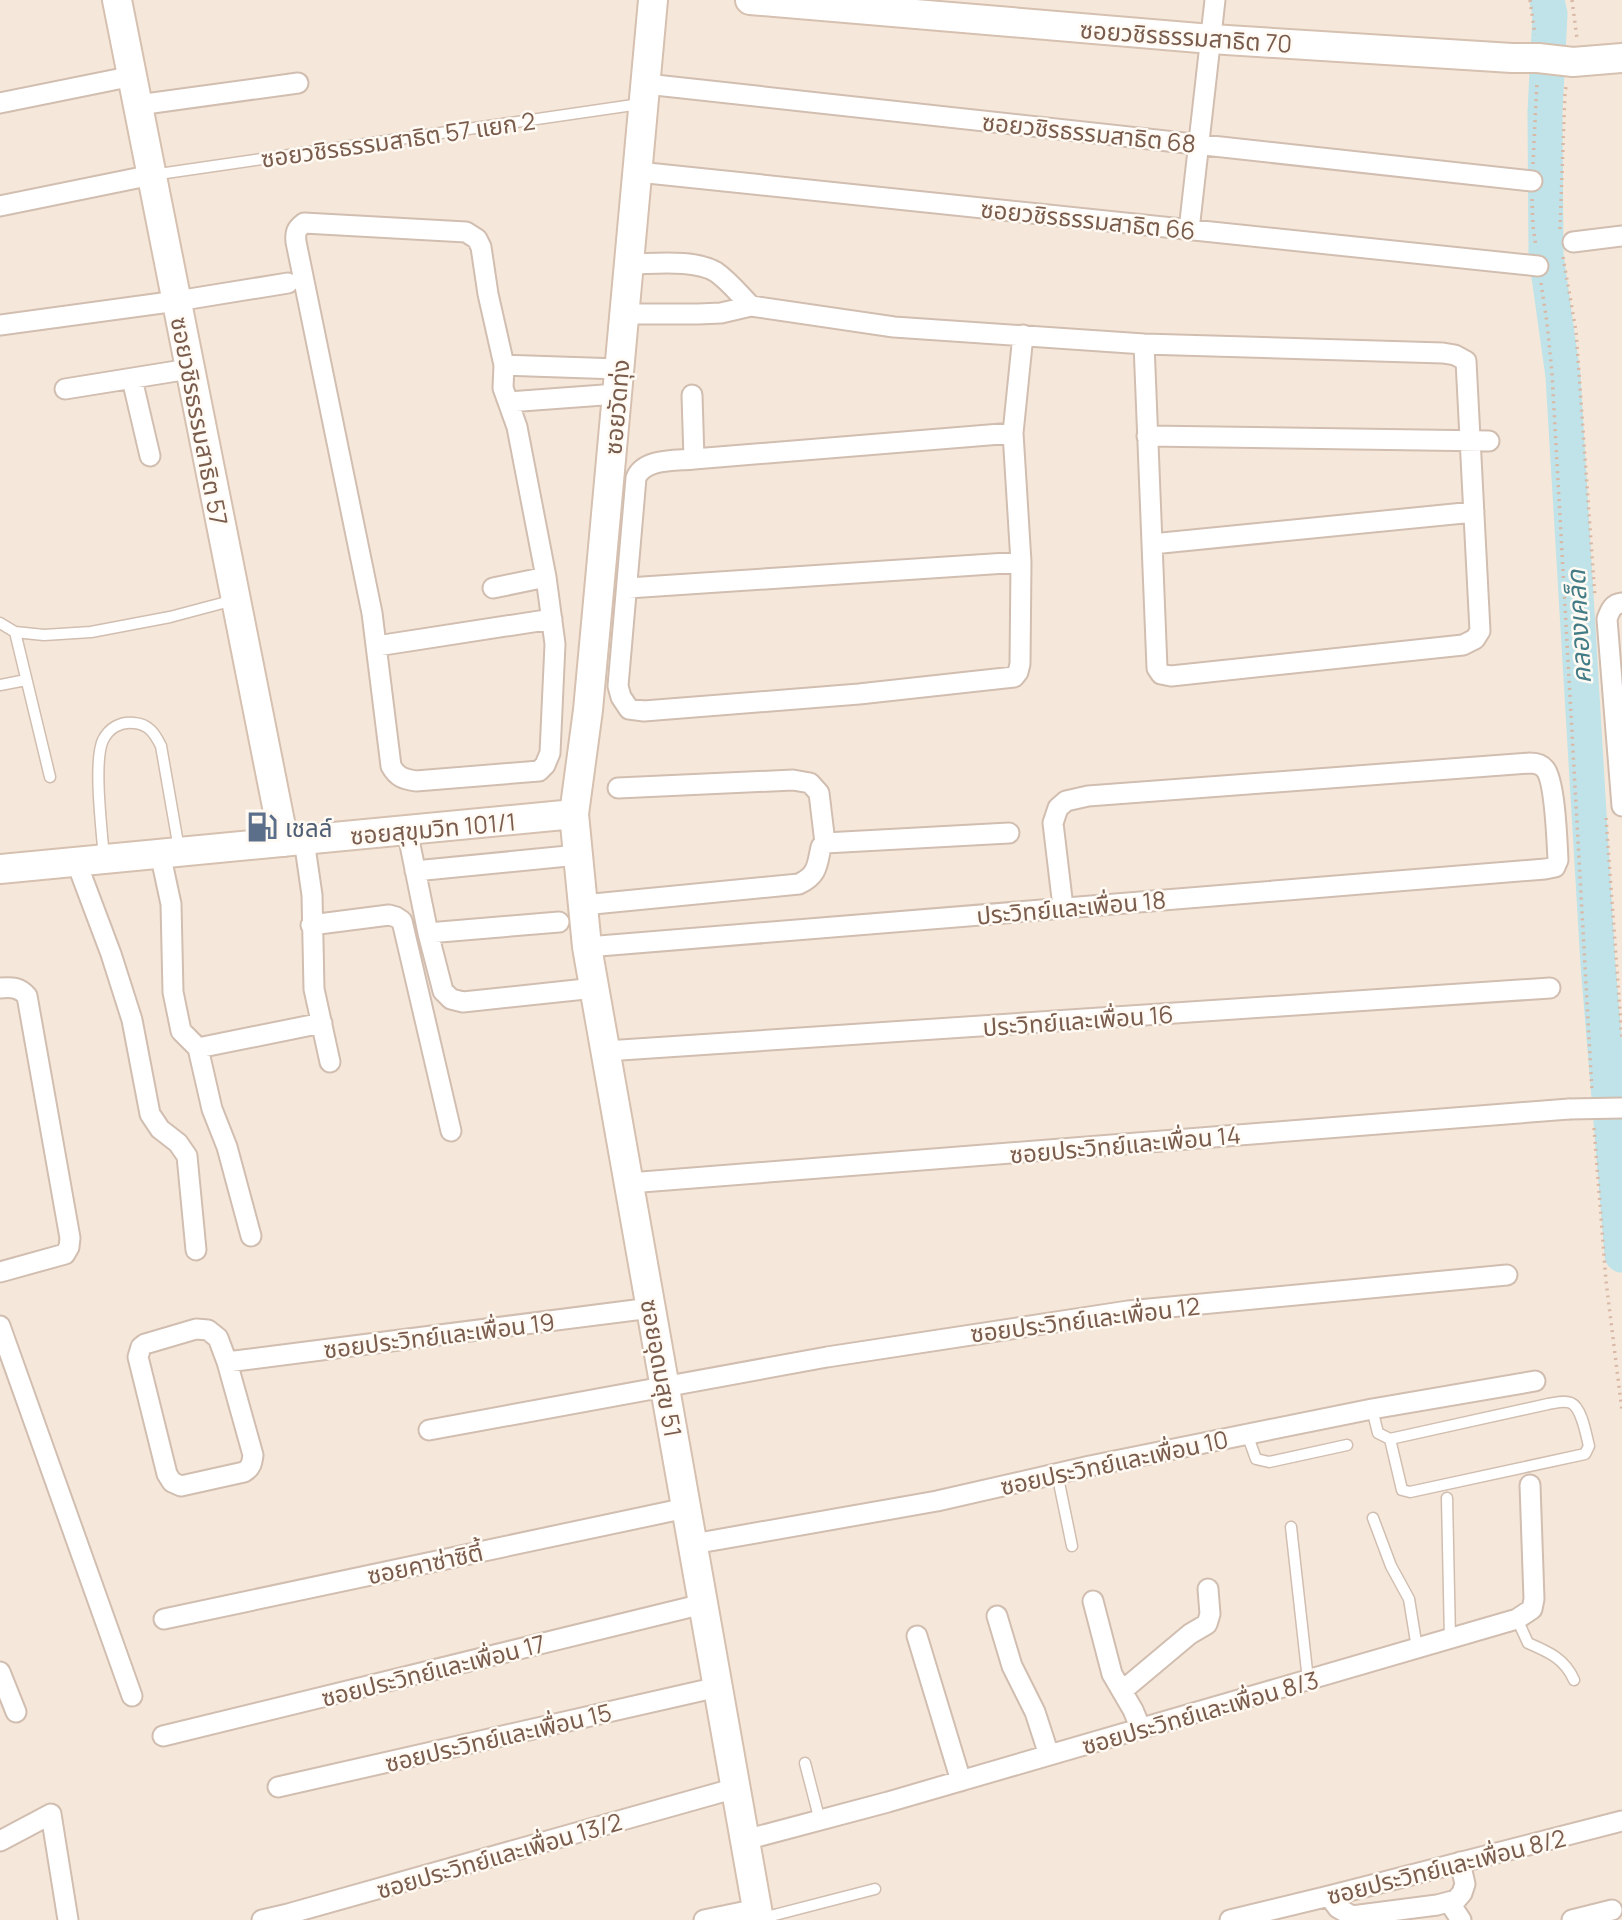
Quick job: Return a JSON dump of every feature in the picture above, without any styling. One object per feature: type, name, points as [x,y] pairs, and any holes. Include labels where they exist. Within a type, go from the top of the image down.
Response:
[{"type":"street","name":"ซอยวชิรธรรมสาธิต 57","points":[[117,0],[236,600],[294,841]]},
{"type":"street","name":"ซอยวัดทุ่ง","points":[[574,814],[588,710],[653,0]]},
{"type":"street","name":"ซอยวชิรธรรมสาธิต 70","points":[[750,0],[1211,39],[1573,62],[1622,58]]},
{"type":"street","points":[[1189,230],[1215,0]]},
{"type":"street","points":[[0,103],[133,76]]},
{"type":"street","points":[[138,105],[298,83]]},
{"type":"street","name":"ซอยวชิรธรรมสาธิต 68","points":[[645,93],[1199,144],[1532,181]]},
{"type":"street","name":"ซอยวชิรธรรมสาธิต 66","points":[[638,172],[1538,266]]},
{"type":"street","points":[[0,206],[152,175]]},
{"type":"street","points":[[304,223],[323,223],[466,232],[472,235],[481,247],[488,294],[504,365],[503,388],[508,402],[517,427],[546,577],[555,644],[550,753],[539,771],[529,773],[416,781],[403,779],[396,775],[391,766],[377,646],[296,242],[298,228],[304,223]]},
{"type":"street","points":[[1565,241],[1622,236]]},
{"type":"street","points":[[629,264],[701,266],[715,271],[751,306]]},
{"type":"street","points":[[0,325],[288,283]]},
{"type":"street","points":[[625,314],[720,313],[751,306],[894,327],[1144,344],[1455,355],[1466,361],[1479,441],[1474,512],[1480,631],[1475,639],[1463,645],[1184,675],[1161,674],[1157,668],[1144,344]]},
{"type":"street","points":[[1013,433],[648,464],[638,473],[618,686],[629,709],[644,711],[872,693],[1014,677],[1020,664],[1021,562],[1013,433],[1023,335]]},
{"type":"street","points":[[504,365],[618,382]]},
{"type":"street","points":[[65,389],[189,369]]},
{"type":"street","points":[[132,379],[150,456]]},
{"type":"street","points":[[508,402],[618,382]]},
{"type":"street","points":[[692,395],[694,459]]},
{"type":"street","points":[[1147,436],[1479,441]]},
{"type":"street","points":[[1152,544],[1474,512]]},
{"type":"street","points":[[628,588],[1021,562]]},
{"type":"street","points":[[493,588],[546,577]]},
{"type":"street","points":[[1614,807],[1607,619],[1611,608],[1622,603]]},
{"type":"street","points":[[377,646],[552,619]]},
{"type":"street","name":"ประวิทย์และเพื่อน 18","points":[[587,947],[1063,908],[1555,867],[1558,860],[1548,771],[1539,764],[1530,763],[1088,796],[1066,801],[1058,808],[1053,823],[1063,908]]},
{"type":"street","points":[[618,788],[793,780],[810,783],[819,793],[825,844]]},
{"type":"street","name":"ซอยสุขุมวิท 101/1","points":[[0,869],[574,814]]},
{"type":"street","name":"ซอยอุดมสุข 51","points":[[574,814],[587,947],[758,1916]]},
{"type":"street","points":[[407,830],[428,933],[443,990],[451,999],[463,1002],[595,988]]},
{"type":"street","points":[[583,905],[799,884],[810,879],[817,869],[821,847],[825,844],[1009,833]]},
{"type":"street","points":[[294,841],[312,895],[314,989],[330,1062]]},
{"type":"street","points":[[170,852],[173,992],[181,1031],[198,1048],[212,1109],[227,1147],[251,1236]]},
{"type":"street","points":[[415,871],[578,855]]},
{"type":"street","points":[[76,862],[111,954],[132,1020],[150,1114],[160,1129],[178,1143],[187,1156],[196,1250]]},
{"type":"street","points":[[312,925],[389,915],[402,921],[451,1131]]},
{"type":"street","points":[[428,933],[559,922]]},
{"type":"street","points":[[0,988],[12,987],[27,996],[70,1238],[65,1254],[0,1272]]},
{"type":"street","name":"ประวิทย์และเพื่อน 16","points":[[606,1051],[1550,988]]},
{"type":"street","points":[[198,1048],[322,1023]]},
{"type":"street","name":"ซอยประวิทย์และเพื่อน 14","points":[[629,1183],[1569,1109],[1622,1108]]},
{"type":"street","name":"ซอยประวิทย์และเพื่อน 12","points":[[429,1430],[840,1355],[1128,1311],[1507,1275]]},
{"type":"street","name":"ซอยประวิทย์และเพื่อน 19","points":[[227,1362],[651,1308]]},
{"type":"street","points":[[0,1326],[132,1696]]},
{"type":"street","points":[[202,1328],[214,1333],[218,1338],[227,1362],[253,1455],[251,1465],[244,1472],[181,1486],[172,1482],[167,1474],[138,1362],[139,1352],[145,1344],[202,1328]]},
{"type":"street","name":"ซอยประวิทย์และเพื่อน 10","points":[[693,1544],[937,1501],[1247,1434],[1535,1381]]},
{"type":"street","points":[[1517,1619],[1532,1609],[1534,1600],[1530,1485]]},
{"type":"street","name":"ซอยคาซ่าซิตี้","points":[[164,1619],[686,1508]]},
{"type":"street","points":[[1122,1691],[1190,1634],[1207,1624],[1210,1614],[1208,1589]]},
{"type":"street","points":[[1093,1601],[1112,1674],[1141,1729]]},
{"type":"street","name":"ซอยประวิทย์และเพื่อน 17","points":[[163,1736],[703,1604]]},
{"type":"street","points":[[997,1616],[1013,1666],[1035,1712],[1049,1755]]},
{"type":"street","name":"ซอยประวิทย์และเพื่อน 8/3","points":[[745,1840],[961,1781],[1517,1619]]},
{"type":"street","points":[[917,1636],[961,1781]]},
{"type":"street","points":[[0,1672],[16,1712]]},
{"type":"street","name":"ซอยประวิทย์และเพื่อน 15","points":[[278,1787],[718,1687]]},
{"type":"street","name":"ซอยประวิทย์และเพื่อน 13/2","points":[[262,1920],[736,1788]]},
{"type":"street","points":[[0,1841],[51,1814],[68,1920]]},
{"type":"street","name":"ซอยประวิทย์และเพื่อน 8/2","points":[[1230,1920],[1622,1821]]},
{"type":"street","points":[[1329,1896],[1338,1908],[1352,1916],[1449,1902],[1462,1893],[1465,1884],[1460,1862]]},
{"type":"street","points":[[1449,1902],[1461,1920]]},
{"type":"street","points":[[1573,1920],[1612,1910]]},
{"type":"street","points":[[704,1920],[758,1916]]},
{"type":"lane","name":"ซอยวชิรธรรมสาธิต 57 แยก 2","points":[[152,175],[645,93]]},
{"type":"lane","points":[[0,623],[15,632],[44,635],[91,632],[170,617],[236,600]]},
{"type":"lane","points":[[15,632],[50,777]]},
{"type":"lane","points":[[0,685],[26,680]]},
{"type":"lane","points":[[104,859],[99,784],[100,751],[104,738],[114,726],[131,722],[143,724],[155,733],[161,746],[170,852]]},
{"type":"lane","points":[[1372,1409],[1378,1433],[1390,1439],[1548,1404],[1568,1402],[1575,1404],[1579,1412],[1589,1446],[1585,1454],[1410,1492],[1402,1490],[1390,1439]]},
{"type":"lane","points":[[1247,1434],[1256,1458],[1269,1462],[1348,1445]]},
{"type":"lane","points":[[1057,1473],[1072,1546]]},
{"type":"lane","points":[[1447,1498],[1451,1639]]},
{"type":"lane","points":[[1373,1518],[1391,1566],[1409,1599],[1417,1648]]},
{"type":"lane","points":[[1291,1527],[1308,1680]]},
{"type":"lane","points":[[1517,1619],[1528,1643],[1546,1650],[1568,1666],[1574,1680]]},
{"type":"lane","points":[[804,1763],[820,1821]]},
{"type":"lane","points":[[758,1916],[875,1889]]},
{"type":"path","points":[[1530,0],[1538,58],[1532,181],[1533,226],[1552,373],[1592,1094]]},
{"type":"path","points":[[1572,0],[1579,52],[1573,62],[1565,92],[1565,241],[1576,331],[1595,598]]},
{"type":"path","points":[[1614,807],[1622,1040]]},
{"type":"path","points":[[1594,1119],[1606,1281],[1622,1411]]},
{"type":"shaded area","points":[[0,0],[1622,0],[1622,1920],[0,1920]]},
{"type":"waterway","name":"คลองเคล็ด","points":[[1547,0],[1550,14],[1545,112],[1546,255],[1563,376],[1598,964],[1622,1255]]},
{"type":"place","name":"เชลล์","points":[[262,827]]}]
